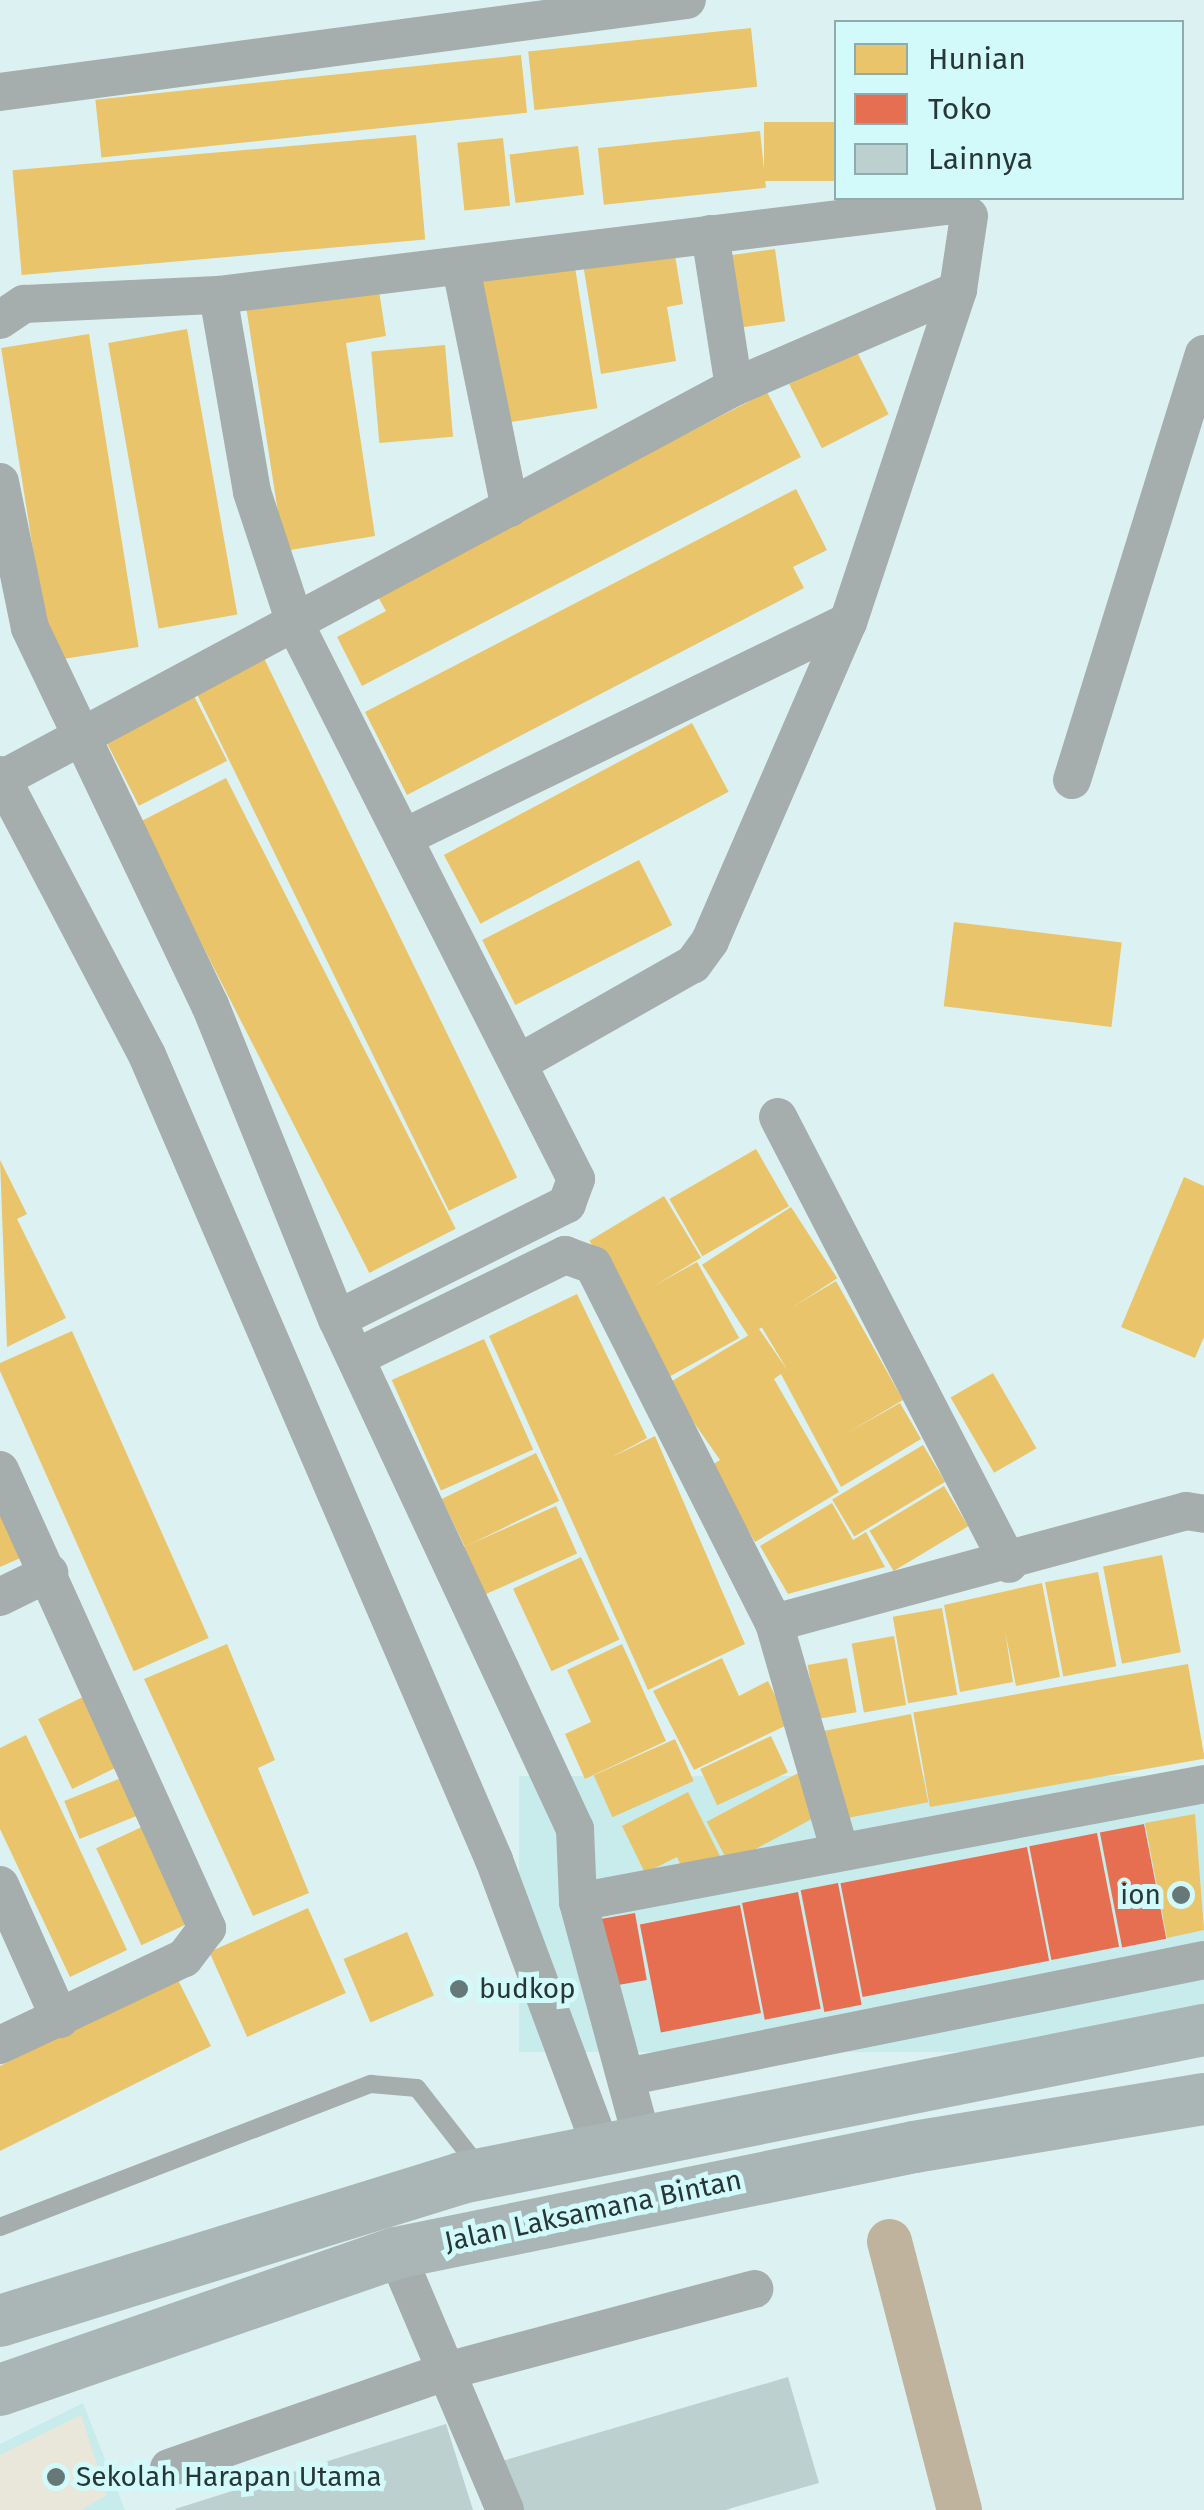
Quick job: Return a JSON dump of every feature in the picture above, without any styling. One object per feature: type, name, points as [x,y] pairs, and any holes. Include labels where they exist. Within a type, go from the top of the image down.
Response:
[{"type":"main road","name":"Jalan Laksamana Bintan","points":[[0,2320],[482,2173],[1204,2030]]},
{"type":"main road","name":"Jalan Laksamana Bintan","points":[[0,2390],[396,2252],[914,2147],[1204,2099]]},
{"type":"street","points":[[0,92],[687,0]]},
{"type":"street","points":[[0,320],[24,304],[218,294],[461,268],[953,205],[969,216],[958,290],[848,622],[710,941],[693,964],[522,1061]]},
{"type":"street","points":[[710,234],[734,387]]},
{"type":"street","points":[[461,268],[510,508]]},
{"type":"street","points":[[622,2144],[494,1860],[147,1055],[1,777],[296,626],[734,387],[958,290]]},
{"type":"street","points":[[218,294],[252,492],[296,626],[409,835],[576,1179],[573,1196],[337,1319]]},
{"type":"street","points":[[1072,780],[1204,354]]},
{"type":"street","points":[[0,482],[30,628],[78,737],[210,1004],[337,1319],[575,1828],[578,1902],[626,2076],[622,2144]]},
{"type":"street","points":[[409,835],[848,622]]},
{"type":"street","points":[[778,1117],[1009,1564]]},
{"type":"street","points":[[357,1356],[564,1256],[580,1256],[593,1265],[774,1624],[840,1852]]},
{"type":"street","points":[[0,1470],[207,1928],[184,1958],[0,2045]]},
{"type":"street","points":[[774,1624],[1009,1564],[1186,1511],[1204,1514]]},
{"type":"street","points":[[0,1597],[49,1573]]},
{"type":"street","points":[[578,1902],[1204,1784]]},
{"type":"street","points":[[0,1885],[60,2019]]},
{"type":"street","points":[[626,2076],[958,2015],[1204,1960]]},
{"type":"street","points":[[958,2015],[973,2076]]},
{"type":"street","points":[[396,2252],[450,2370],[505,2510]]},
{"type":"street","points":[[169,2468],[450,2370],[754,2289]]},
{"type":"lane","points":[[0,2226],[371,2084],[417,2088],[482,2173]]},
{"type":"shaded area","points":[[519,1776],[1204,1776],[1204,2052],[519,2052]]},
{"type":"shaded area","name":"Sekolah Harapan Utama","points":[[83,2403],[125,2510],[0,2510],[0,2444]]},
{"type":"shaded area","name":"Sekolah Harapan Utama","points":[[81,2415],[107,2495],[81,2510],[0,2510],[0,2455]]},
{"type":"building: Hunian","points":[[751,28],[757,87],[534,110],[528,51]]},
{"type":"building: Hunian","points":[[521,55],[527,113],[101,157],[95,100]]},
{"type":"building: Hunian","points":[[764,122],[834,122],[834,181],[764,181]]},
{"type":"building: Hunian","points":[[760,131],[766,188],[604,205],[598,148]]},
{"type":"building: Hunian","points":[[416,135],[425,240],[22,275],[13,170]]},
{"type":"building: Hunian","points":[[503,138],[510,206],[464,210],[457,143]]},
{"type":"building: Hunian","points":[[578,146],[584,195],[515,203],[510,154]]},
{"type":"building: Hunian","points":[[674,249],[683,304],[667,307],[676,361],[601,374],[583,264]]},
{"type":"building: Hunian","points":[[775,249],[785,321],[741,328],[730,255]]},
{"type":"building: Hunian","points":[[575,267],[597,408],[502,423],[479,282]]},
{"type":"building: Hunian","points":[[377,278],[386,336],[346,343],[375,536],[284,551],[245,300]]},
{"type":"building: Hunian","points":[[187,329],[237,615],[159,628],[108,343]]},
{"type":"building: Hunian","points":[[89,334],[139,647],[51,661],[1,348]]},
{"type":"building: Hunian","points":[[445,345],[453,437],[379,443],[371,351]]},
{"type":"building: Hunian","points":[[856,350],[889,414],[822,448],[789,384]]},
{"type":"building: Hunian","points":[[767,392],[801,457],[362,686],[337,637],[386,611],[377,595]]},
{"type":"building: Hunian","points":[[796,489],[827,550],[793,567],[804,588],[407,795],[365,712]]},
{"type":"building: Hunian","points":[[259,648],[517,1177],[449,1211],[191,681]]},
{"type":"building: Hunian","points":[[189,686],[227,761],[139,806],[101,731]]},
{"type":"building: Hunian","points":[[692,723],[729,792],[481,924],[444,855]]},
{"type":"building: Hunian","points":[[226,778],[456,1229],[369,1273],[140,822]]},
{"type":"building: Hunian","points":[[639,860],[672,925],[515,1005],[482,940]]},
{"type":"building: Hunian","points":[[954,922],[1122,943],[1111,1027],[944,1006]]},
{"type":"building: Hunian","points":[[756,1149],[789,1206],[702,1256],[669,1199]]},
{"type":"building: Hunian","points":[[0,1160],[27,1214],[17,1219],[66,1318],[7,1347]]},
{"type":"building: Hunian","points":[[1184,1177],[1204,1186],[1204,1337],[1195,1358],[1121,1327]]},
{"type":"building: Hunian","points":[[664,1196],[701,1258],[627,1303],[589,1241]]},
{"type":"building: Hunian","points":[[791,1207],[837,1278],[748,1336],[702,1265]]},
{"type":"building: Hunian","points":[[697,1262],[739,1338],[667,1378],[625,1302]]},
{"type":"building: Hunian","points":[[836,1281],[903,1400],[847,1433],[900,1403],[921,1439],[841,1487],[781,1374],[774,1379],[839,1492],[755,1542],[710,1466],[720,1460],[667,1384],[759,1329],[788,1371],[761,1326]]},
{"type":"building: Hunian","points":[[577,1294],[647,1438],[610,1458],[655,1436],[745,1644],[648,1690],[489,1336]]},
{"type":"building: Hunian","points":[[72,1331],[209,1638],[134,1671],[0,1371],[0,1363]]},
{"type":"building: Hunian","points":[[484,1339],[533,1450],[441,1491],[392,1380]]},
{"type":"building: Hunian","points":[[993,1373],[1036,1448],[994,1473],[951,1398]]},
{"type":"building: Hunian","points":[[923,1445],[945,1482],[854,1536],[832,1500]]},
{"type":"building: Hunian","points":[[536,1453],[559,1501],[465,1547],[442,1499]]},
{"type":"building: Hunian","points":[[944,1486],[968,1526],[894,1571],[869,1531]]},
{"type":"building: Hunian","points":[[0,1498],[25,1556],[0,1567]]},
{"type":"building: Hunian","points":[[832,1503],[853,1540],[866,1532],[885,1567],[788,1594],[760,1546]]},
{"type":"building: Hunian","points":[[556,1506],[577,1554],[485,1595],[464,1547]]},
{"type":"building: Hunian","points":[[1162,1555],[1181,1652],[1122,1664],[1103,1566]]},
{"type":"building: Hunian","points":[[581,1557],[619,1639],[551,1671],[513,1589]]},
{"type":"building: Hunian","points":[[1098,1572],[1116,1666],[1063,1677],[1045,1582]]},
{"type":"building: Hunian","points":[[1042,1583],[1060,1677],[1016,1686],[1005,1631],[1013,1682],[960,1692],[944,1605]]},
{"type":"building: Hunian","points":[[942,1608],[957,1695],[908,1703],[893,1617]]},
{"type":"building: Hunian","points":[[894,1636],[906,1705],[864,1712],[852,1643]]},
{"type":"building: Hunian","points":[[227,1644],[275,1760],[258,1768],[309,1893],[253,1916],[144,1679]]},
{"type":"building: Hunian","points":[[622,1644],[666,1741],[585,1779],[565,1734],[591,1722],[567,1670]]},
{"type":"building: Hunian","points":[[722,1658],[739,1696],[768,1681],[789,1724],[694,1770],[653,1691]]},
{"type":"building: Hunian","points":[[847,1658],[857,1712],[817,1719],[808,1665]]},
{"type":"building: Hunian","points":[[1188,1664],[1204,1759],[930,1807],[913,1712]]},
{"type":"building: Hunian","points":[[83,1697],[117,1767],[72,1789],[38,1719]]},
{"type":"building: Hunian","points":[[911,1714],[928,1802],[841,1819],[824,1731]]},
{"type":"building: Hunian","points":[[26,1735],[127,1950],[70,1977],[0,1829],[0,1748]]},
{"type":"building: Hunian","points":[[771,1736],[788,1772],[717,1805],[700,1769]]},
{"type":"building: Hunian","points":[[675,1739],[694,1781],[612,1817],[594,1775]]},
{"type":"building: Hunian","points":[[802,1771],[824,1812],[729,1863],[707,1822]]},
{"type":"building: Hunian","points":[[131,1774],[146,1812],[80,1839],[64,1801]]},
{"type":"building: Hunian","points":[[688,1792],[720,1856],[685,1874],[677,1857],[645,1873],[622,1826]]},
{"type":"building: Hunian","name":"ion","points":[[1195,1814],[1204,1930],[1167,1938],[1145,1823]]},
{"type":"building: Hunian","points":[[146,1825],[191,1922],[141,1945],[96,1848]]},
{"type":"building: Hunian","points":[[308,1908],[346,1993],[247,2037],[209,1952]]},
{"type":"building: Hunian","points":[[407,1932],[434,1996],[370,2022],[343,1959]]},
{"type":"building: Hunian","points":[[177,1978],[211,2046],[0,2151],[0,2066]]},
{"type":"building: Toko","points":[[1144,1824],[1166,1939],[1122,1947],[1100,1833]]},
{"type":"building: Toko","points":[[1097,1833],[1119,1947],[1051,1960],[1029,1846]]},
{"type":"building: Toko","points":[[1027,1847],[1049,1961],[863,1997],[840,1883]]},
{"type":"building: Toko","points":[[838,1883],[862,2005],[824,2012],[801,1890]]},
{"type":"building: Toko","points":[[798,1892],[821,2009],[765,2020],[742,1903]]},
{"type":"building: Toko","points":[[740,1905],[761,2013],[661,2032],[640,1924]]},
{"type":"building: Toko","points":[[635,1913],[647,1980],[602,1988],[591,1921]]},
{"type":"building: Lainnya","points":[[788,2377],[819,2483],[725,2510],[515,2510],[502,2461]]},
{"type":"building: Lainnya","points":[[446,2424],[473,2510],[175,2509]]},
{"type":"waterway","points":[[889,2241],[959,2510]]},
{"type":"place","name":"ion","points":[[1181,1895]]},
{"type":"place","name":"budkop","points":[[459,1989]]},
{"type":"place","name":"Sekolah Harapan Utama","points":[[56,2477]]}]
